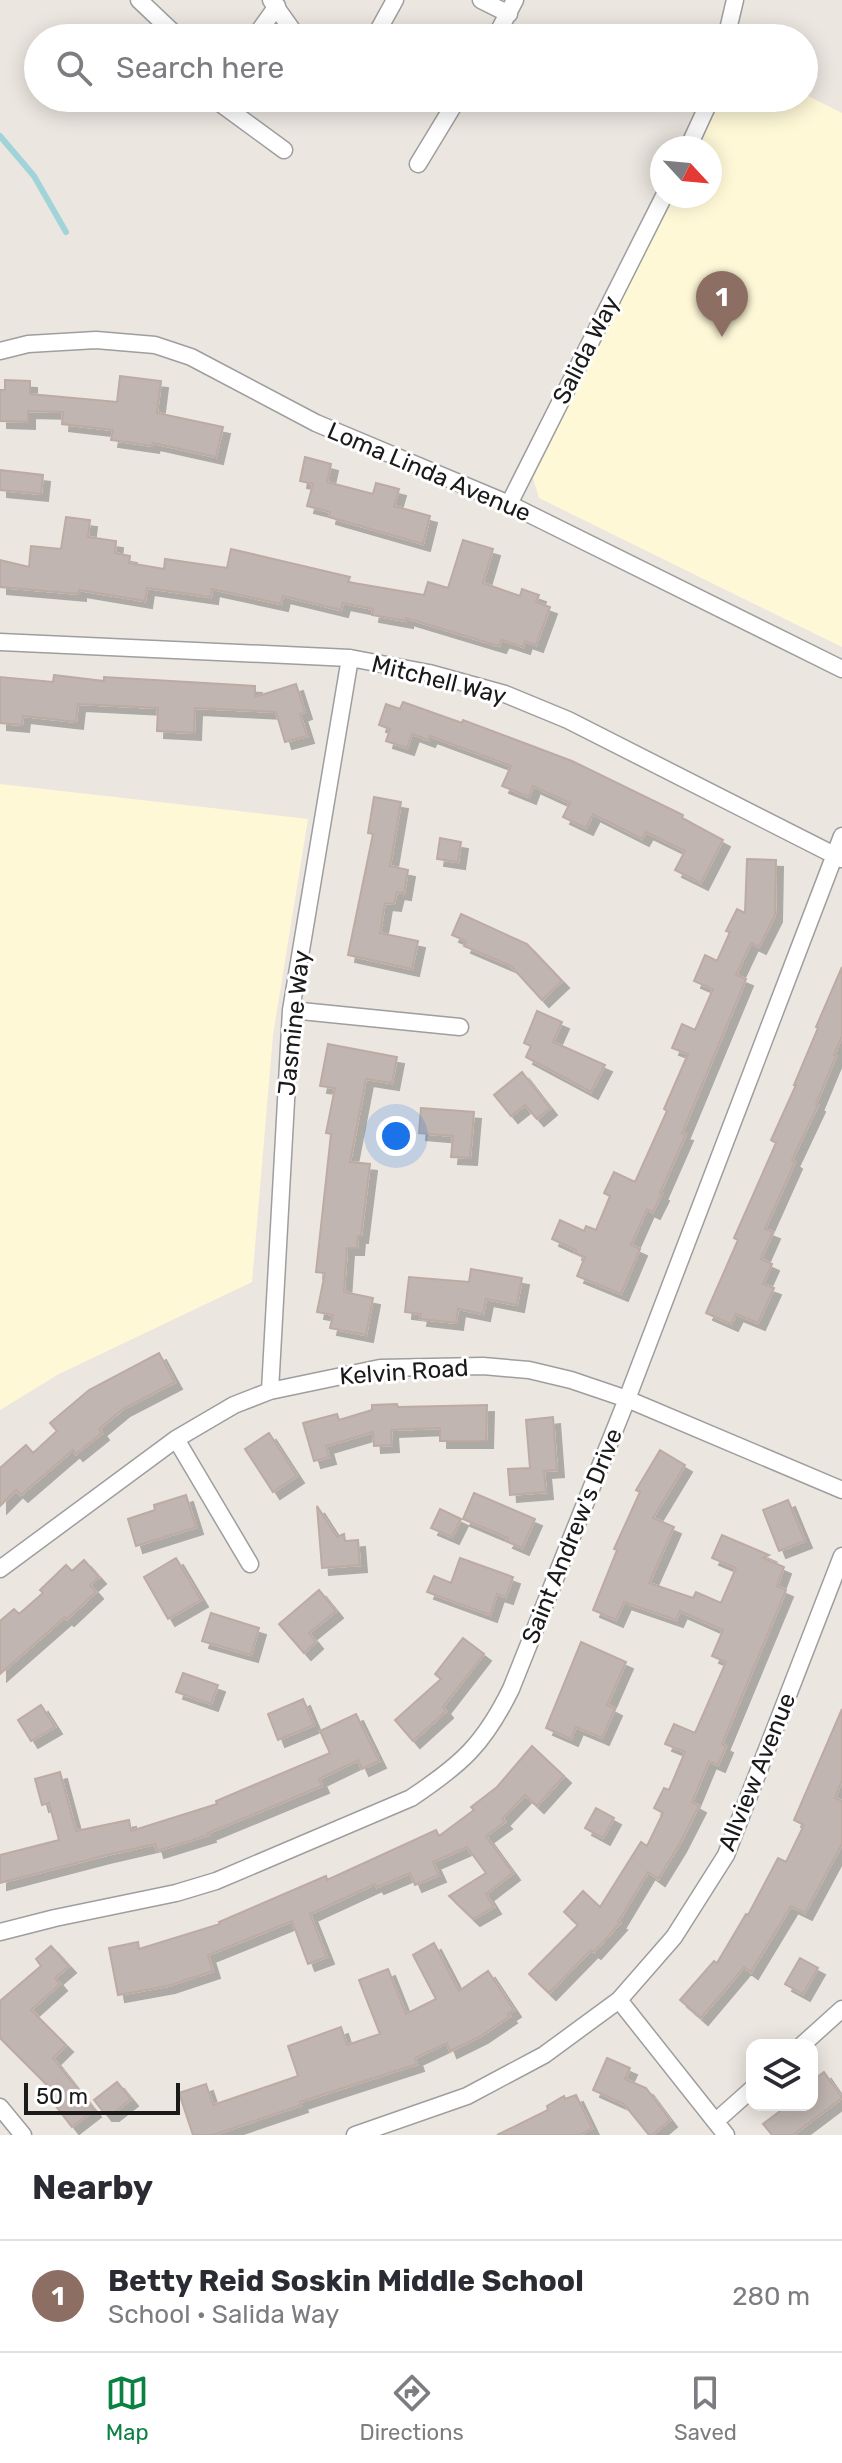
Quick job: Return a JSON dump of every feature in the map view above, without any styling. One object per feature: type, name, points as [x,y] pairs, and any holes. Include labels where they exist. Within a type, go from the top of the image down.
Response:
[{"type":"street","points":[[139,0],[164,24]]},
{"type":"street","points":[[382,24],[395,0]]},
{"type":"street","points":[[481,0],[512,7]]},
{"type":"street","points":[[729,24],[735,0]]},
{"type":"street","points":[[262,24],[274,3],[288,24]]},
{"type":"street","points":[[232,112],[284,150]]},
{"type":"street","points":[[418,164],[450,112]]},
{"type":"street","points":[[694,136],[705,112]]},
{"type":"street","name":"Salida Way","points":[[509,504],[658,208]]},
{"type":"street","name":"Loma Linda Avenue","points":[[0,351],[28,344],[96,340],[155,345],[191,357],[316,423],[509,504],[842,669]]},
{"type":"street","name":"Mitchell Way","points":[[0,642],[350,658],[429,673],[505,694],[568,720],[838,857]]},
{"type":"street","name":"Jasmine Way","points":[[270,1391],[291,1010],[350,658]]},
{"type":"street","name":"Saint Andrew's Drive","points":[[0,1932],[176,1893],[216,1881],[411,1798],[439,1780],[474,1750],[495,1723],[627,1399],[838,857],[842,836]]},
{"type":"street","points":[[291,1010],[460,1027]]},
{"type":"street","name":"Kelvin Road","points":[[0,1569],[176,1439],[234,1405],[270,1391],[380,1368],[483,1366],[529,1370],[571,1380],[627,1399],[842,1490]]},
{"type":"street","points":[[176,1439],[250,1564]]},
{"type":"street","name":"Allview Avenue","points":[[355,2135],[467,2096],[544,2055],[619,2000],[674,1937],[726,1855],[842,1556]]},
{"type":"street","points":[[619,2000],[721,2128],[746,2097]]},
{"type":"street","points":[[809,2039],[842,2009]]},
{"type":"street","points":[[0,2107],[23,2135]]},
{"type":"shaded area","points":[[818,101],[842,113],[842,647],[539,498],[533,478],[665,208],[722,208],[722,136],[701,136],[713,112],[818,112]]},
{"type":"shaded area","points":[[0,784],[308,819],[273,1035],[252,1282],[59,1374],[0,1410]]},
{"type":"building","points":[[120,376],[161,381],[157,413],[223,427],[216,457],[153,443],[152,446],[111,440],[113,430],[62,424],[63,412],[28,411],[28,422],[0,421],[0,390],[5,390],[5,380],[30,381],[30,394],[117,402]]},
{"type":"building","points":[[305,457],[331,464],[327,482],[373,494],[376,483],[399,489],[394,506],[430,516],[423,544],[329,517],[330,512],[307,506],[313,484],[300,481]]},
{"type":"building","points":[[0,470],[43,475],[41,494],[0,490]]},
{"type":"building","points":[[66,517],[90,520],[88,537],[116,541],[115,553],[130,556],[129,563],[164,569],[165,559],[227,568],[231,549],[350,577],[348,582],[424,595],[428,582],[448,588],[463,540],[493,549],[483,583],[520,596],[522,589],[539,595],[536,602],[550,607],[536,645],[525,641],[523,647],[502,640],[499,646],[406,618],[406,621],[372,615],[373,609],[343,603],[341,610],[283,596],[281,604],[212,589],[211,597],[147,588],[145,601],[79,590],[79,594],[0,587],[0,560],[29,567],[31,546],[61,549]]},
{"type":"building","points":[[54,675],[104,681],[104,677],[255,686],[255,697],[296,684],[305,712],[300,714],[307,736],[285,742],[276,712],[195,708],[194,733],[157,731],[158,708],[78,704],[76,722],[23,716],[22,725],[0,723],[0,677],[53,682]]},
{"type":"building","points":[[403,702],[462,723],[463,720],[572,761],[683,815],[682,818],[723,840],[701,883],[675,870],[685,851],[646,832],[642,839],[593,814],[586,828],[563,817],[570,803],[533,786],[529,797],[502,786],[511,766],[430,736],[428,740],[412,734],[407,748],[386,741],[390,729],[379,725],[386,704],[400,709]]},
{"type":"building","points":[[374,797],[401,802],[390,866],[408,870],[404,893],[397,892],[394,904],[385,903],[380,933],[418,941],[412,969],[348,955],[373,834],[368,833]]},
{"type":"building","points":[[440,838],[461,842],[458,862],[437,859]]},
{"type":"building","points":[[747,859],[776,860],[775,915],[759,947],[751,943],[736,975],[746,979],[682,1133],[686,1134],[662,1194],[653,1212],[647,1209],[631,1245],[640,1249],[621,1294],[577,1276],[585,1257],[552,1239],[560,1220],[584,1231],[586,1226],[596,1230],[610,1196],[604,1193],[614,1172],[635,1182],[667,1111],[664,1109],[688,1054],[672,1048],[682,1024],[695,1030],[713,989],[694,981],[705,955],[717,961],[737,909],[745,913]]},
{"type":"building","points":[[461,914],[527,944],[562,981],[542,1000],[511,966],[464,946],[466,941],[452,935]]},
{"type":"building","points":[[842,967],[842,1036],[818,1105],[765,1229],[773,1232],[761,1259],[772,1264],[763,1284],[774,1288],[758,1323],[736,1314],[731,1324],[706,1313],[738,1240],[734,1238],[776,1143],[771,1140]]},
{"type":"building","points":[[537,1011],[562,1022],[553,1042],[605,1065],[591,1092],[526,1057],[531,1046],[524,1043]]},
{"type":"building","points":[[328,1044],[397,1057],[392,1083],[366,1079],[350,1162],[370,1164],[361,1236],[358,1236],[357,1248],[347,1248],[344,1292],[373,1298],[366,1335],[330,1328],[333,1315],[317,1312],[325,1273],[316,1272],[331,1134],[326,1133],[335,1088],[320,1086]]},
{"type":"building","points":[[522,1072],[550,1108],[537,1119],[525,1105],[511,1116],[494,1095]]},
{"type":"building","points":[[421,1108],[474,1112],[470,1158],[451,1157],[453,1136],[419,1133]]},
{"type":"building","points":[[471,1269],[522,1278],[517,1305],[486,1299],[483,1314],[458,1309],[456,1323],[420,1319],[421,1314],[405,1312],[409,1277],[469,1282]]},
{"type":"building","points":[[159,1353],[175,1382],[123,1409],[99,1429],[102,1433],[76,1454],[73,1450],[21,1495],[16,1490],[0,1506],[0,1468],[26,1445],[33,1453],[57,1431],[50,1423],[89,1390]]},
{"type":"building","points":[[397,1404],[398,1407],[487,1405],[486,1441],[440,1441],[440,1428],[391,1430],[392,1445],[374,1446],[373,1432],[326,1446],[329,1457],[314,1461],[303,1423],[337,1414],[339,1420],[372,1410],[372,1405]]},
{"type":"building","points":[[553,1417],[557,1470],[544,1471],[546,1492],[510,1495],[508,1469],[530,1468],[526,1420]]},
{"type":"building","points":[[269,1433],[297,1476],[273,1492],[245,1449]]},
{"type":"building","points":[[660,1450],[685,1465],[653,1518],[674,1527],[649,1583],[693,1598],[696,1592],[721,1603],[736,1568],[712,1558],[722,1535],[769,1555],[763,1558],[784,1567],[777,1586],[786,1590],[722,1744],[726,1746],[718,1765],[709,1761],[692,1802],[699,1806],[679,1845],[658,1879],[648,1872],[620,1923],[549,1993],[529,1974],[578,1925],[564,1912],[583,1891],[600,1907],[641,1842],[647,1846],[663,1813],[654,1808],[664,1788],[669,1790],[685,1752],[665,1744],[674,1724],[695,1733],[726,1662],[712,1656],[723,1630],[680,1611],[676,1620],[624,1602],[616,1620],[593,1610],[617,1550],[614,1549],[640,1492],[636,1490]]},
{"type":"building","points":[[474,1493],[535,1519],[522,1548],[506,1541],[508,1538],[463,1519]]},
{"type":"building","points":[[186,1495],[196,1527],[136,1546],[128,1519],[155,1510],[154,1505]]},
{"type":"building","points":[[788,1500],[805,1541],[779,1551],[763,1510]]},
{"type":"building","points":[[317,1506],[337,1537],[344,1534],[345,1541],[358,1540],[360,1565],[322,1568]]},
{"type":"building","points":[[440,1509],[461,1519],[452,1537],[431,1528]]},
{"type":"building","points":[[176,1558],[201,1600],[168,1619],[144,1577]]},
{"type":"building","points":[[460,1558],[513,1577],[506,1597],[497,1594],[490,1615],[427,1592],[434,1576],[451,1583]]},
{"type":"building","points":[[84,1560],[99,1577],[90,1585],[96,1592],[0,1674],[0,1621],[14,1609],[19,1614],[43,1593],[40,1590],[66,1565],[72,1571]]},
{"type":"building","points":[[319,1590],[336,1611],[309,1633],[316,1642],[304,1653],[279,1624]]},
{"type":"building","points":[[211,1613],[259,1628],[251,1655],[202,1641]]},
{"type":"building","points":[[463,1638],[484,1654],[443,1707],[446,1711],[413,1741],[395,1720],[441,1679],[435,1674]]},
{"type":"building","points":[[581,1642],[626,1662],[607,1705],[615,1709],[602,1738],[576,1727],[571,1739],[546,1728]]},
{"type":"building","points":[[183,1673],[218,1685],[211,1704],[176,1692]]},
{"type":"building","points":[[303,1699],[314,1725],[278,1740],[268,1714]]},
{"type":"building","points":[[41,1705],[55,1727],[31,1741],[18,1720]]},
{"type":"building","points":[[842,1709],[842,1780],[835,1798],[842,1801],[842,1844],[805,1913],[791,1906],[751,1972],[744,1967],[701,2018],[680,2000],[714,1961],[717,1963],[748,1915],[778,1858],[786,1862],[804,1825],[794,1820]]},
{"type":"building","points":[[356,1714],[379,1761],[362,1769],[358,1760],[319,1779],[322,1786],[209,1835],[157,1851],[155,1844],[0,1883],[0,1855],[59,1840],[49,1803],[42,1805],[35,1779],[60,1772],[76,1831],[129,1820],[131,1831],[217,1804],[216,1801],[330,1753],[320,1731]]},
{"type":"building","points":[[532,1746],[564,1776],[537,1806],[525,1795],[502,1819],[505,1822],[486,1836],[513,1873],[486,1894],[494,1907],[473,1919],[449,1896],[486,1873],[467,1847],[433,1862],[439,1875],[415,1885],[410,1873],[377,1887],[375,1884],[310,1914],[327,1957],[308,1964],[292,1921],[208,1955],[213,1971],[168,1986],[118,1995],[109,1948],[138,1942],[139,1949],[220,1924],[436,1830],[439,1836],[474,1810],[471,1807],[497,1787]]},
{"type":"building","points":[[596,1808],[614,1818],[603,1838],[585,1828]]},
{"type":"building","points":[[434,1943],[459,1991],[488,1971],[514,2010],[508,2014],[510,2016],[481,2036],[450,2051],[447,2043],[415,2058],[417,2064],[300,2102],[301,2105],[213,2135],[193,2135],[179,2093],[206,2084],[213,2105],[298,2076],[288,2046],[341,2027],[347,2045],[380,2034],[359,1980],[388,1969],[406,2014],[436,1999],[413,1955]]},
{"type":"building","points":[[51,1946],[69,1966],[55,1978],[60,1984],[31,2010],[66,2045],[53,2058],[94,2110],[72,2127],[45,2092],[50,2088],[0,2038],[0,2001],[41,1966],[36,1959]]},
{"type":"building","points":[[800,1958],[818,1968],[803,1994],[785,1984]]},
{"type":"building","points":[[607,2058],[630,2068],[625,2079],[646,2088],[670,2120],[652,2135],[624,2104],[593,2090]]},
{"type":"building","points":[[824,2072],[842,2098],[793,2135],[772,2135],[763,2124],[780,2111],[818,2111],[818,2076]]},
{"type":"building","points":[[117,2082],[131,2099],[112,2114],[105,2114],[94,2100]]},
{"type":"building","points":[[576,2095],[592,2128],[580,2135],[497,2135],[548,2110],[547,2106],[564,2096],[565,2099]]},
{"type":"waterway","points":[[0,136],[34,176],[66,232]]},
{"type":"place","name":"Betty Reid Soskin Middle School","points":[[722,337]]}]
